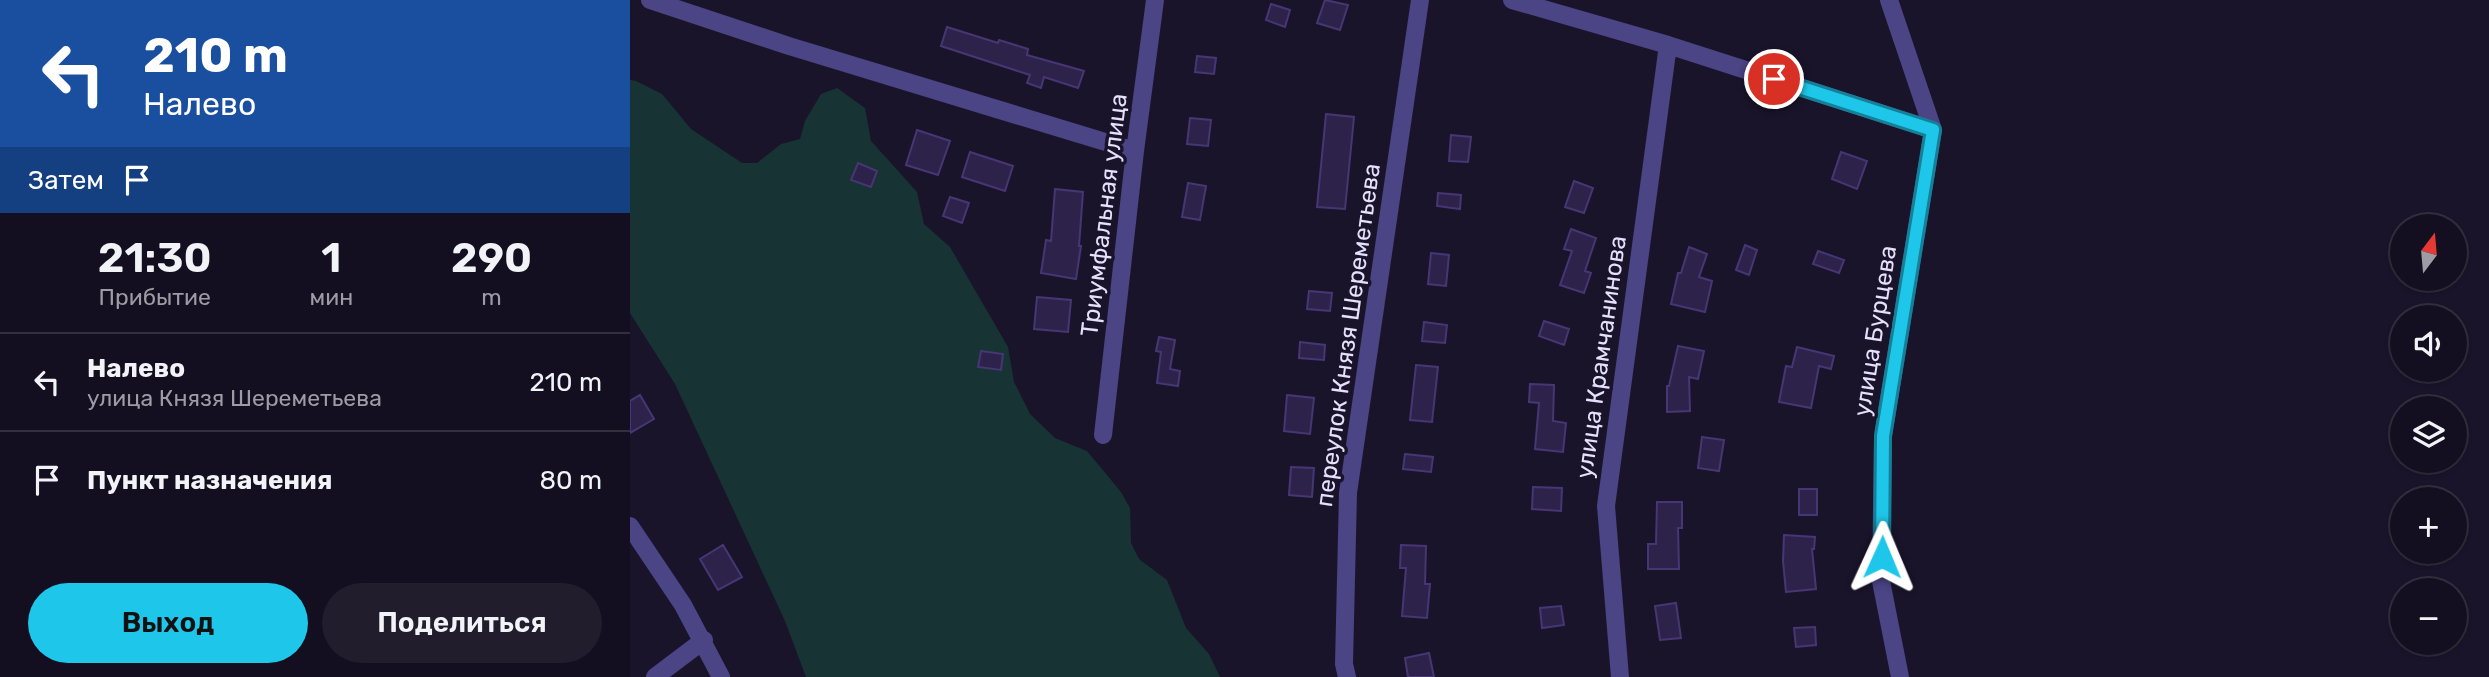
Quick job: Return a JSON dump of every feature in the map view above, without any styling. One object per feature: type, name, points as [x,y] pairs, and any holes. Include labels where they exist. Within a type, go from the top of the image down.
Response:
[{"type":"street","points":[[650,0],[789,46],[1135,151]]},
{"type":"street","name":"Триумфальная улица","points":[[1103,435],[1155,0]]},
{"type":"street","name":"переулок Князя Шереметьева","points":[[1347,677],[1344,664],[1348,493],[1420,0]]},
{"type":"street","points":[[1512,0],[1668,45],[1933,130]]},
{"type":"street","name":"улица Бурцева","points":[[1889,0],[1933,130],[1883,436],[1881,581],[1899,677]]},
{"type":"street","name":"улица Крамчанинова","points":[[1620,677],[1606,506],[1668,45]]},
{"type":"street","points":[[630,526],[683,605],[704,640],[721,677]]},
{"type":"street","points":[[655,677],[704,640]]},
{"type":"green space","points":[[630,80],[662,94],[691,129],[742,163],[757,163],[781,144],[800,139],[805,121],[821,94],[837,88],[865,108],[871,141],[917,192],[924,224],[950,247],[1008,347],[1014,382],[1030,414],[1055,438],[1087,451],[1121,492],[1130,508],[1131,543],[1139,559],[1167,580],[1186,628],[1209,654],[1220,677],[806,677],[785,621],[675,384],[630,313]]},
{"type":"building","points":[[1325,0],[1348,5],[1340,30],[1317,23]]},
{"type":"building","points":[[1271,4],[1290,10],[1285,27],[1266,20]]},
{"type":"building","points":[[947,27],[1028,49],[1027,55],[1084,71],[1078,88],[1044,77],[1041,88],[1027,83],[1030,75],[941,46]]},
{"type":"building","points":[[1197,56],[1216,58],[1214,74],[1195,72]]},
{"type":"building","points":[[1326,114],[1354,117],[1345,209],[1317,207]]},
{"type":"building","points":[[1190,118],[1211,120],[1208,146],[1187,144]]},
{"type":"building","points":[[917,130],[950,141],[938,175],[906,165]]},
{"type":"building","points":[[1451,135],[1471,137],[1468,162],[1449,161]]},
{"type":"building","points":[[970,152],[1013,166],[1005,191],[962,177]]},
{"type":"building","points":[[1841,152],[1867,161],[1857,189],[1832,179]]},
{"type":"building","points":[[858,163],[877,171],[871,187],[851,180]]},
{"type":"building","points":[[1574,181],[1593,188],[1584,213],[1565,207]]},
{"type":"building","points":[[1188,183],[1206,186],[1200,220],[1182,217]]},
{"type":"building","points":[[1055,189],[1083,192],[1081,246],[1076,279],[1041,273],[1046,240],[1051,241]]},
{"type":"building","points":[[1438,193],[1461,195],[1460,209],[1437,206]]},
{"type":"building","points":[[950,197],[969,203],[962,223],[943,216]]},
{"type":"building","points":[[1571,229],[1596,238],[1585,271],[1591,273],[1584,293],[1560,285],[1572,251],[1564,249]]},
{"type":"building","points":[[1745,245],[1757,250],[1749,275],[1736,270]]},
{"type":"building","points":[[1689,247],[1707,254],[1699,277],[1712,281],[1705,312],[1671,304],[1678,273],[1681,273]]},
{"type":"building","points":[[1818,251],[1844,260],[1839,273],[1813,264]]},
{"type":"building","points":[[1431,253],[1449,255],[1446,286],[1428,284]]},
{"type":"building","points":[[1309,291],[1332,293],[1330,311],[1307,309]]},
{"type":"building","points":[[1037,297],[1071,300],[1068,332],[1034,329]]},
{"type":"building","points":[[1544,321],[1569,329],[1564,345],[1539,336]]},
{"type":"building","points":[[1424,322],[1447,325],[1445,343],[1422,341]]},
{"type":"building","points":[[1159,337],[1175,340],[1170,369],[1180,371],[1178,386],[1157,383],[1161,352],[1156,351]]},
{"type":"building","points":[[1300,342],[1325,345],[1324,360],[1299,358]]},
{"type":"building","points":[[1678,346],[1704,351],[1698,379],[1689,377],[1690,411],[1667,412],[1667,386]]},
{"type":"building","points":[[1797,347],[1834,356],[1831,369],[1819,366],[1811,408],[1779,402],[1786,366],[1792,367]]},
{"type":"building","points":[[981,351],[1003,354],[1001,370],[978,367]]},
{"type":"building","points":[[1416,365],[1438,367],[1432,422],[1410,420]]},
{"type":"building","points":[[1530,384],[1554,385],[1553,421],[1566,423],[1563,452],[1535,449],[1539,403],[1529,402]]},
{"type":"building","points":[[640,395],[654,419],[630,433],[630,401]]},
{"type":"building","points":[[1287,395],[1314,398],[1310,434],[1284,431]]},
{"type":"building","points":[[1702,437],[1724,440],[1719,471],[1698,468]]},
{"type":"building","points":[[1405,454],[1433,457],[1431,472],[1403,469]]},
{"type":"building","points":[[1291,467],[1314,468],[1312,497],[1289,495]]},
{"type":"building","points":[[1533,487],[1562,488],[1561,511],[1532,509]]},
{"type":"building","points":[[1799,489],[1817,489],[1817,515],[1799,515]]},
{"type":"building","points":[[1657,502],[1682,502],[1682,528],[1678,528],[1679,569],[1648,569],[1648,544],[1656,544]]},
{"type":"building","points":[[1784,535],[1815,537],[1812,549],[1816,589],[1786,592]]},
{"type":"building","points":[[723,545],[742,577],[718,590],[700,559]]},
{"type":"building","points":[[1401,545],[1426,546],[1425,584],[1430,584],[1427,618],[1402,616],[1406,568],[1400,568]]},
{"type":"building","points":[[1676,603],[1681,638],[1660,640],[1655,606]]},
{"type":"building","points":[[1561,606],[1564,625],[1542,628],[1540,608]]},
{"type":"building","points":[[1815,627],[1816,645],[1796,647],[1794,628]]},
{"type":"building","points":[[1429,653],[1434,677],[1408,677],[1405,658]]},
{"type":"route","points":[[1774,79],[1933,130],[1883,436],[1882,557]]}]
